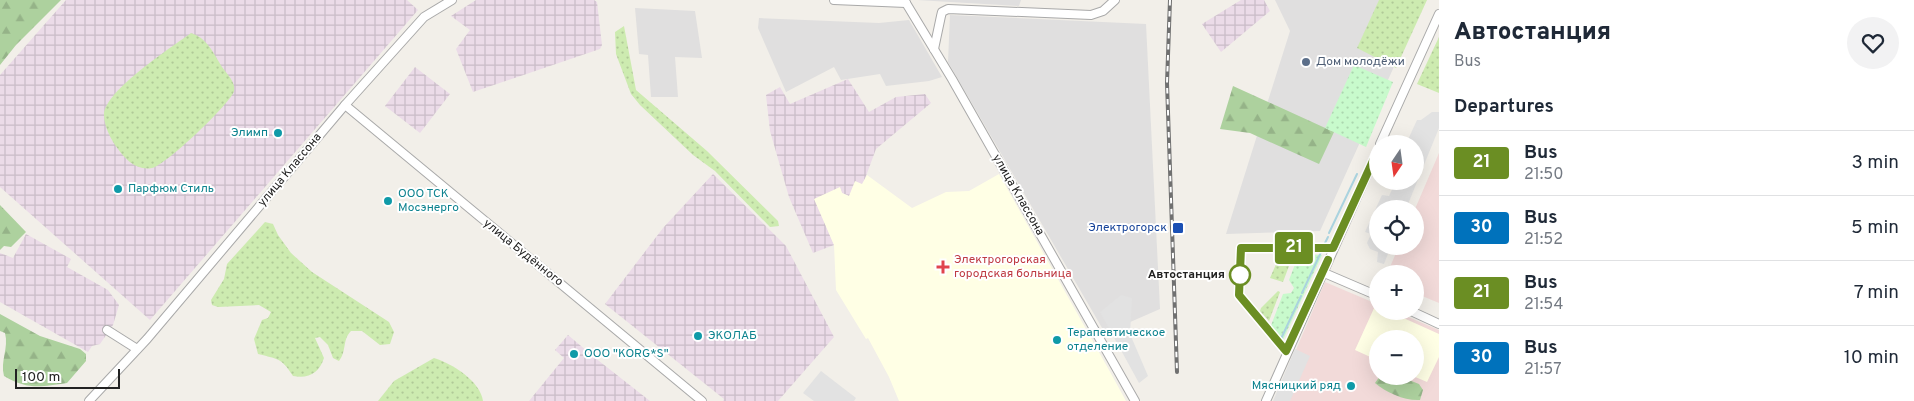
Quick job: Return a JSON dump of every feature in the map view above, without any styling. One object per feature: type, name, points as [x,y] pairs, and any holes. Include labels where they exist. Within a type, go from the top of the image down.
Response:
[{"type":"street","name":"улица Классона","points":[[88,401],[138,349],[346,105],[424,17],[441,3],[452,0]]},
{"type":"street","name":"улица Классона","points":[[834,0],[906,1],[1135,401]]},
{"type":"street","points":[[934,49],[942,12],[948,9],[1092,14],[1103,11],[1115,0]]},
{"type":"street","points":[[1384,135],[1439,14]]},
{"type":"street","name":"улица Будённого","points":[[346,105],[702,401]]},
{"type":"street","points":[[1266,401],[1369,170]]},
{"type":"street","points":[[1322,272],[1369,292]]},
{"type":"street","points":[[1424,317],[1439,324]]},
{"type":"street","points":[[107,330],[138,349]]},
{"type":"shaded area","points":[[66,0],[407,0],[418,10],[150,320],[0,187],[0,75]]},
{"type":"shaded area","points":[[476,0],[594,0],[597,2],[602,45],[600,49],[473,92],[456,49],[470,30],[451,16]]},
{"type":"shaded area","points":[[917,0],[1021,0],[1019,6]]},
{"type":"shaded area","points":[[1241,0],[1264,0],[1270,11],[1221,52],[1202,24]]},
{"type":"shaded area","points":[[1275,0],[1424,0],[1320,231],[1226,234],[1290,31]]},
{"type":"shaded area","points":[[635,8],[695,11],[702,58],[675,57],[678,97],[651,97],[648,55],[639,54]]},
{"type":"shaded area","points":[[950,15],[1146,24],[1160,309],[1105,333],[948,62]]},
{"type":"shaded area","points":[[759,18],[879,23],[909,20],[942,77],[929,81],[886,86],[880,74],[841,80],[834,67],[786,92],[758,28]]},
{"type":"shaded area","points":[[415,67],[450,94],[420,133],[385,106]]},
{"type":"shaded area","points":[[848,79],[869,112],[896,97],[925,94],[931,103],[876,149],[863,184],[849,196],[842,193],[840,188],[815,199],[834,245],[813,253],[789,197],[770,131],[766,95],[780,87],[790,104]]},
{"type":"shaded area","points":[[1432,112],[1439,112],[1439,128],[1424,165],[1424,135],[1410,135],[1417,120],[1421,120]]},
{"type":"shaded area","points":[[1439,153],[1439,303],[1424,297],[1424,265],[1391,265],[1395,255],[1424,255],[1424,200],[1419,200]]},
{"type":"shaded area","points":[[713,174],[786,246],[834,337],[778,401],[723,401],[724,399],[605,304],[663,228]]},
{"type":"shaded area","name":"Электрогорская городская больница","points":[[999,174],[1126,401],[899,401],[889,377],[868,338],[866,339],[836,290],[834,245],[814,199],[840,187],[842,193],[849,196],[855,181],[862,184],[867,175],[912,208],[946,192],[969,191]]},
{"type":"shaded area","points":[[1392,190],[1414,190],[1410,200],[1380,200],[1382,195],[1389,196]]},
{"type":"shaded area","points":[[1369,223],[1369,233],[1365,232]]},
{"type":"shaded area","points":[[26,234],[71,259],[67,267],[108,290],[119,305],[113,325],[100,344],[92,346],[88,352],[0,302],[0,253],[13,258]]},
{"type":"shaded area","points":[[1378,255],[1388,255],[1384,264],[1377,262]]},
{"type":"shaded area","points":[[1325,282],[1369,301],[1369,320],[1415,320],[1439,330],[1439,401],[1274,401]]},
{"type":"shaded area","points":[[1121,295],[1132,298],[1130,334],[1148,376],[1139,383],[1100,312]]},
{"type":"shaded area","points":[[1369,319],[1408,320],[1439,334],[1439,357],[1427,382],[1424,381],[1424,330],[1369,330],[1369,356],[1355,350]]},
{"type":"shaded area","points":[[568,335],[650,401],[529,401],[564,358],[555,350]]},
{"type":"shaded area","points":[[1295,349],[1310,356],[1290,401],[1273,401]]},
{"type":"shaded area","points":[[821,371],[856,398],[854,401],[814,401],[803,393]]},
{"type":"green space","points":[[0,0],[61,0],[16,45],[0,65]]},
{"type":"green space","points":[[1379,0],[1427,0],[1396,68],[1357,48]]},
{"type":"green space","points":[[624,26],[636,90],[707,151],[778,221],[779,226],[770,227],[715,171],[693,155],[640,105],[631,94],[616,54],[615,32]]},
{"type":"green space","points":[[191,33],[204,41],[211,49],[233,83],[234,91],[211,120],[170,157],[152,168],[141,168],[132,164],[125,157],[110,137],[104,119],[107,105],[115,94],[140,70]]},
{"type":"green space","points":[[1439,37],[1439,93],[1417,84]]},
{"type":"green space","points":[[1354,65],[1393,82],[1371,135],[1369,135],[1366,147],[1325,128]]},
{"type":"green space","points":[[1233,86],[1334,132],[1319,164],[1250,133],[1220,129]]},
{"type":"green space","points":[[0,205],[26,232],[11,247],[4,246],[0,250]]},
{"type":"green space","points":[[265,222],[273,224],[278,235],[291,253],[312,272],[389,322],[394,332],[390,344],[380,345],[362,331],[351,331],[346,338],[339,361],[333,358],[328,345],[320,337],[315,338],[324,358],[319,368],[313,374],[304,377],[293,376],[282,362],[258,354],[254,339],[262,320],[268,318],[271,312],[259,305],[218,307],[212,305],[211,300],[224,279],[227,264]]},
{"type":"green space","points":[[1299,254],[1322,255],[1282,342],[1270,328],[1283,294],[1291,293],[1294,288],[1289,280]]},
{"type":"green space","points":[[1286,258],[1292,258],[1283,282],[1270,278],[1277,262]]},
{"type":"green space","points":[[1278,291],[1280,292],[1269,321],[1260,311]]},
{"type":"green space","points":[[0,314],[40,336],[80,349],[86,354],[86,361],[67,383],[34,386],[20,384],[4,376],[3,365],[6,339],[5,333],[0,331]]},
{"type":"green space","points":[[434,358],[449,364],[471,380],[481,394],[483,401],[378,401],[394,381]]},
{"type":"green space","points":[[1378,385],[1420,385],[1423,390],[1420,400],[1414,400],[1396,396]]},
{"type":"waterway","points":[[1329,233],[1357,174]]},
{"type":"waterway","points":[[1324,245],[1328,237]]},
{"type":"waterway","points":[[1302,293],[1322,250]]},
{"type":"waterway","points":[[1279,343],[1301,296]]},
{"type":"railway","points":[[1170,0],[1167,83],[1177,372]]},
{"type":"bus line","name":"21","points":[[1328,260],[1286,351],[1239,295],[1241,248],[1333,248],[1369,170]]},
{"type":"place","name":"Дом молодёжи","points":[[1306,62]]},
{"type":"place","name":"Элимп","points":[[278,133]]},
{"type":"place","name":"Парфюм Стиль","points":[[118,189]]},
{"type":"place","name":"ООО ТСК Мосэнерго","points":[[388,201]]},
{"type":"place","name":"Электрогорск","points":[[1178,228]]},
{"type":"place","name":"Электрогорская городская больница","points":[[943,267]]},
{"type":"place","name":"Автостанция","points":[[1240,275]]},
{"type":"place","name":"ЭКОЛАБ","points":[[698,336]]},
{"type":"place","name":"Терапевтическое отделение","points":[[1057,340]]},
{"type":"place","name":"ООО \"KORG*S\"","points":[[574,354]]},
{"type":"place","name":"Мясницкий ряд","points":[[1351,386]]}]
